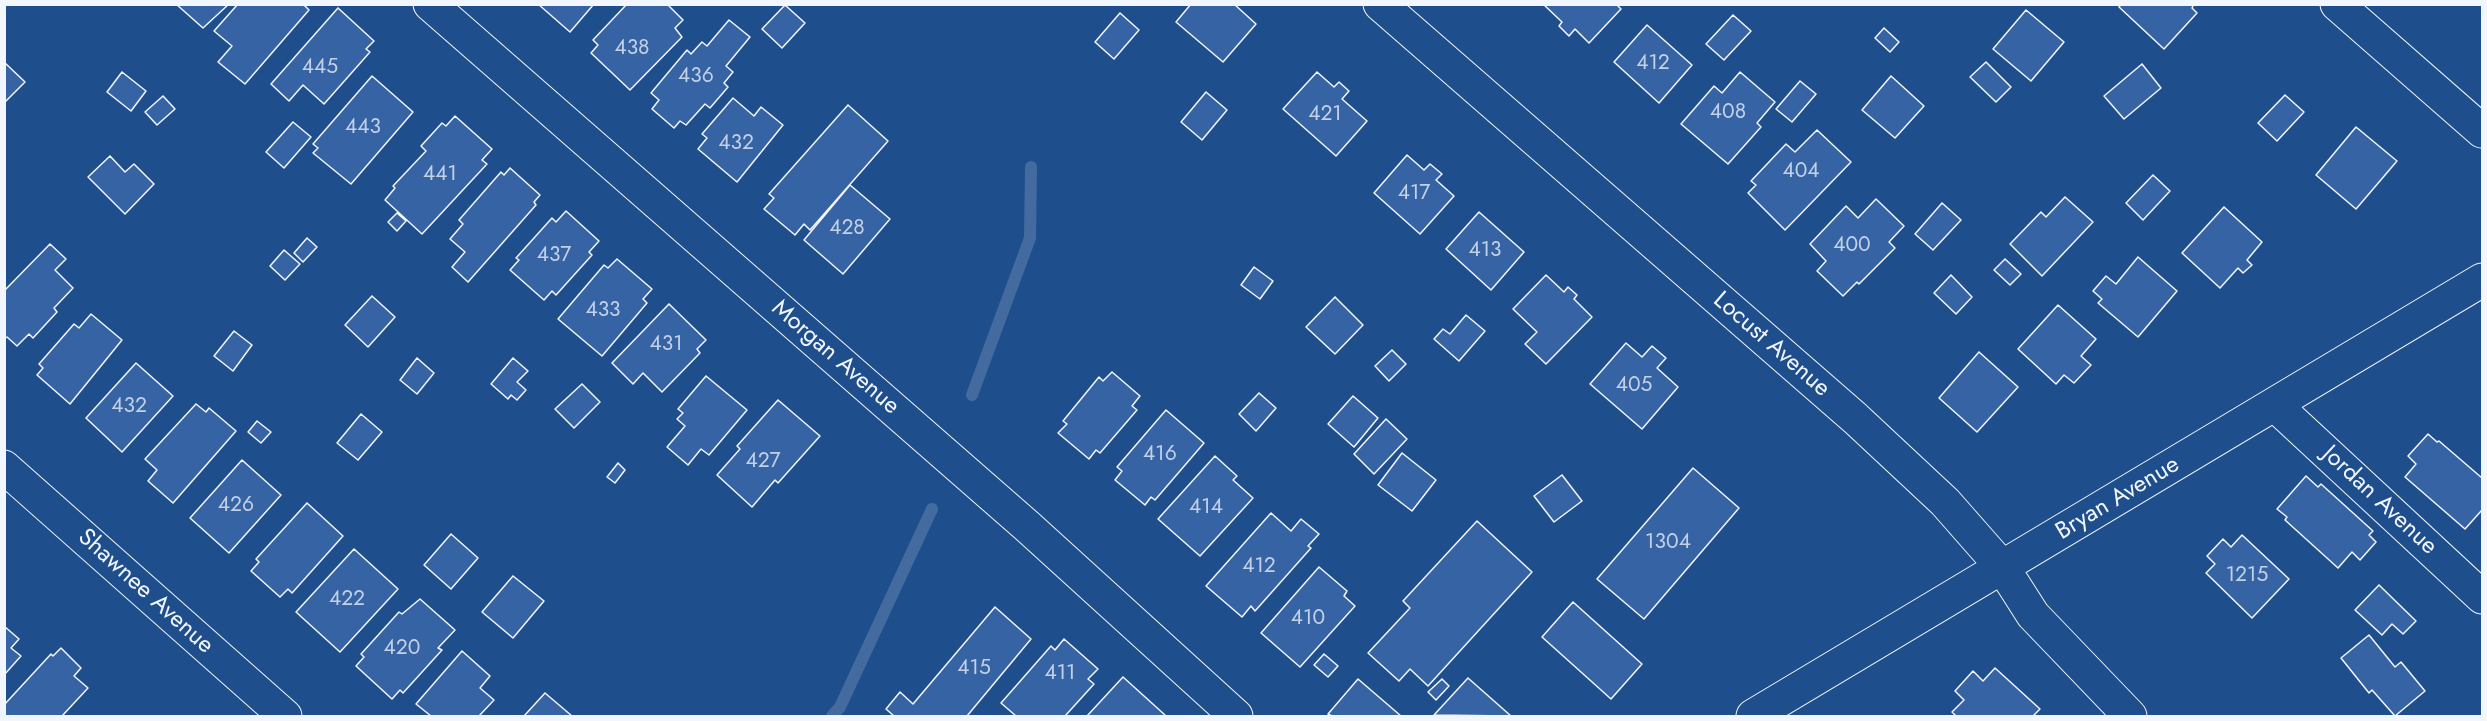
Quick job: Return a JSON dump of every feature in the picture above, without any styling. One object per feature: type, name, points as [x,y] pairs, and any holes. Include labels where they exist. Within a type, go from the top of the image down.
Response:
[{"type":"street","name":"Morgan Avenue","points":[[430,4],[1027,526],[1236,717]]},
{"type":"street","name":"Locust Avenue","points":[[1380,4],[1856,418],[1945,502],[2003,568],[2033,615],[2130,717]]},
{"type":"street","points":[[2337,4],[2482,131]]},
{"type":"street","name":"Bryan Avenue","points":[[1753,717],[2482,280]]},
{"type":"street","name":"Jordan Avenue","points":[[2275,405],[2482,597]]},
{"type":"street","name":"Shawnee Avenue","points":[[4,467],[285,717]]},
{"type":"building","points":[[176,4],[229,4],[203,28]]},
{"type":"building","points":[[238,4],[303,4],[309,10],[245,84],[218,62],[232,46],[214,31]]},
{"type":"building","points":[[538,4],[594,4],[570,32]]},
{"type":"building","points":[[627,4],[671,4],[669,6],[683,20],[675,28],[682,37],[630,90],[591,53],[598,45],[593,40]]},
{"type":"building","points":[[1191,4],[1234,4],[1256,24],[1223,62],[1176,22]]},
{"type":"building","points":[[1543,4],[1616,4],[1621,9],[1589,43],[1575,29],[1569,36],[1559,26],[1562,22]]},
{"type":"building","points":[[2121,4],[2194,4],[2192,8],[2197,13],[2164,49],[2119,7]]},
{"type":"building","points":[[785,5],[805,23],[782,48],[762,29]]},
{"type":"building","points":[[338,8],[374,41],[366,49],[370,52],[324,104],[303,85],[289,101],[271,84]]},
{"type":"building","points":[[2026,10],[2064,42],[2031,81],[1993,49]]},
{"type":"building","points":[[1120,13],[1139,30],[1114,59],[1095,42]]},
{"type":"building","points":[[1733,15],[1751,31],[1724,60],[1706,44]]},
{"type":"building","points":[[729,20],[750,37],[726,66],[733,72],[724,83],[728,87],[710,108],[705,104],[686,125],[680,121],[674,128],[652,109],[659,100],[651,93],[687,50],[691,54],[702,42],[707,46]]},
{"type":"building","points":[[1647,25],[1692,65],[1659,103],[1614,62]]},
{"type":"building","points":[[1884,28],[1899,42],[1890,52],[1875,38]]},
{"type":"building","points":[[4,62],[25,82],[4,103]]},
{"type":"building","points":[[1986,62],[2011,87],[1996,102],[1970,77]]},
{"type":"building","points":[[2142,64],[2161,88],[2124,119],[2104,96]]},
{"type":"building","points":[[122,72],[146,91],[131,111],[107,92]]},
{"type":"building","points":[[1317,72],[1334,87],[1339,82],[1349,91],[1342,99],[1367,121],[1336,156],[1283,109]]},
{"type":"building","points":[[1740,72],[1775,102],[1757,123],[1761,127],[1728,164],[1681,124],[1714,86],[1722,93]]},
{"type":"building","points":[[372,76],[413,112],[351,184],[313,153],[318,148],[313,144]]},
{"type":"building","points":[[1891,76],[1924,106],[1895,138],[1862,110]]},
{"type":"building","points":[[1800,81],[1816,94],[1792,122],[1776,109]]},
{"type":"building","points":[[1206,92],[1227,110],[1202,140],[1181,122]]},
{"type":"building","points":[[2285,95],[2304,112],[2277,141],[2258,123]]},
{"type":"building","points":[[163,96],[175,109],[157,125],[145,112]]},
{"type":"building","points":[[733,98],[754,116],[761,107],[783,125],[737,182],[698,149],[707,138],[702,134]]},
{"type":"building","points":[[848,105],[888,141],[810,230],[804,224],[795,235],[764,209],[774,198],[769,194]]},
{"type":"building","points":[[455,116],[492,149],[482,160],[487,164],[422,234],[385,200],[395,188],[393,186],[426,151],[421,146],[442,123],[446,126]]},
{"type":"building","points":[[293,122],[311,137],[284,168],[266,152]]},
{"type":"building","points":[[2356,127],[2397,161],[2356,209],[2316,175]]},
{"type":"building","points":[[1817,130],[1851,162],[1785,230],[1748,193],[1756,185],[1751,181],[1786,144],[1795,152]]},
{"type":"building","points":[[1407,155],[1424,170],[1430,164],[1442,174],[1436,180],[1454,196],[1420,234],[1374,193]]},
{"type":"building","points":[[110,156],[125,172],[134,164],[154,184],[125,214],[88,177]]},
{"type":"building","points":[[510,168],[540,195],[534,202],[536,205],[468,282],[452,267],[465,252],[450,239],[463,224],[459,220],[501,172],[504,175]]},
{"type":"building","points":[[2153,175],[2170,191],[2143,220],[2126,203]]},
{"type":"building","points":[[850,185],[890,219],[843,274],[804,240]]},
{"type":"building","points":[[2065,197],[2093,222],[2042,276],[2010,244],[2041,212],[2046,217]]},
{"type":"building","points":[[1876,199],[1904,226],[1889,242],[1895,248],[1859,284],[1857,282],[1843,296],[1817,271],[1826,261],[1810,244],[1846,206],[1858,218]]},
{"type":"building","points":[[1942,203],[1961,220],[1933,250],[1915,234]]},
{"type":"building","points":[[2224,207],[2262,242],[2247,260],[2252,265],[2243,273],[2238,268],[2220,288],[2182,253]]},
{"type":"building","points":[[566,211],[599,241],[589,252],[592,255],[556,295],[552,291],[544,300],[510,270],[519,260],[516,258],[552,218],[556,222]]},
{"type":"building","points":[[1479,212],[1524,252],[1491,290],[1446,249]]},
{"type":"building","points":[[397,213],[406,221],[397,231],[388,222]]},
{"type":"building","points":[[307,238],[317,247],[303,262],[294,253]]},
{"type":"building","points":[[50,244],[66,259],[55,270],[73,288],[54,308],[57,312],[33,338],[29,334],[17,346],[7,337],[4,339],[4,291]]},
{"type":"building","points":[[284,250],[300,264],[285,280],[270,266]]},
{"type":"building","points":[[2138,257],[2177,291],[2138,337],[2098,303],[2102,299],[2093,291],[2106,276],[2116,284]]},
{"type":"building","points":[[617,259],[652,289],[643,299],[647,303],[602,356],[558,319],[604,265],[608,268]]},
{"type":"building","points":[[2005,259],[2021,274],[2010,285],[1994,270]]},
{"type":"building","points":[[1254,267],[1273,281],[1260,299],[1241,285]]},
{"type":"building","points":[[1546,275],[1564,292],[1568,287],[1577,295],[1574,299],[1592,317],[1546,364],[1525,344],[1537,332],[1513,309]]},
{"type":"building","points":[[1951,275],[1972,297],[1956,314],[1934,293]]},
{"type":"building","points":[[372,296],[395,317],[368,347],[345,325]]},
{"type":"building","points":[[1335,297],[1363,325],[1335,354],[1306,327]]},
{"type":"building","points":[[669,304],[706,340],[697,349],[700,353],[662,392],[643,373],[633,384],[612,363]]},
{"type":"building","points":[[2058,305],[2096,339],[2081,356],[2091,365],[2074,383],[2064,375],[2056,384],[2018,349]]},
{"type":"building","points":[[91,314],[122,340],[70,404],[37,375],[43,368],[39,364],[74,324],[79,328]]},
{"type":"building","points":[[1466,315],[1485,331],[1459,361],[1434,339],[1443,329],[1450,334]]},
{"type":"building","points":[[234,331],[252,345],[233,371],[214,356]]},
{"type":"building","points":[[1626,343],[1642,357],[1652,346],[1666,358],[1657,368],[1678,387],[1642,429],[1590,384]]},
{"type":"building","points":[[1392,350],[1406,364],[1389,381],[1375,366]]},
{"type":"building","points":[[1979,352],[2018,387],[1977,432],[1939,398]]},
{"type":"building","points":[[417,358],[434,373],[417,394],[400,380]]},
{"type":"building","points":[[513,358],[528,371],[517,382],[526,390],[517,400],[511,395],[508,399],[491,384]]},
{"type":"building","points":[[136,363],[173,396],[122,452],[86,418]]},
{"type":"building","points":[[1112,372],[1140,396],[1132,406],[1137,410],[1100,453],[1096,450],[1089,459],[1058,433],[1067,424],[1063,421],[1099,377],[1103,381]]},
{"type":"building","points":[[706,376],[747,410],[709,455],[701,449],[688,465],[667,447],[685,426],[677,419],[683,413],[678,409]]},
{"type":"building","points":[[582,384],[600,402],[574,428],[555,409]]},
{"type":"building","points":[[1259,393],[1276,408],[1256,431],[1239,414]]},
{"type":"building","points":[[1353,396],[1378,418],[1354,447],[1328,424]]},
{"type":"building","points":[[778,400],[820,436],[778,483],[775,480],[752,507],[717,475],[740,449],[737,446]]},
{"type":"building","points":[[196,404],[206,412],[209,408],[236,431],[173,503],[148,481],[157,470],[145,459]]},
{"type":"building","points":[[1166,410],[1204,443],[1155,500],[1151,497],[1145,505],[1115,480],[1122,471],[1117,467]]},
{"type":"building","points":[[361,414],[382,432],[358,460],[337,443]]},
{"type":"building","points":[[1386,419],[1407,439],[1374,474],[1354,454]]},
{"type":"building","points":[[257,421],[271,432],[261,443],[248,432]]},
{"type":"building","points":[[2428,434],[2482,478],[2482,510],[2465,529],[2405,477],[2416,464],[2408,456]]},
{"type":"building","points":[[1402,453],[1436,480],[1412,511],[1378,485]]},
{"type":"building","points":[[1215,456],[1237,476],[1233,480],[1253,498],[1200,556],[1158,519]]},
{"type":"building","points":[[242,460],[281,495],[229,553],[190,518]]},
{"type":"building","points":[[618,463],[625,470],[615,483],[607,477]]},
{"type":"building","points":[[1693,468],[1739,508],[1644,619],[1597,579]]},
{"type":"building","points":[[1562,475],[1582,501],[1554,522],[1534,496]]},
{"type":"building","points":[[2306,476],[2318,487],[2321,484],[2373,531],[2369,535],[2376,542],[2360,560],[2352,552],[2338,568],[2285,520],[2287,517],[2277,509]]},
{"type":"building","points":[[307,503],[343,536],[292,593],[288,589],[280,597],[251,571],[259,562],[256,559]]},
{"type":"building","points":[[1271,513],[1291,531],[1301,519],[1319,534],[1308,546],[1311,548],[1255,611],[1251,606],[1242,617],[1206,586]]},
{"type":"building","points":[[1477,521],[1532,572],[1428,686],[1410,669],[1399,681],[1368,653],[1410,608],[1403,601]]},
{"type":"building","points":[[451,534],[478,558],[451,589],[424,565]]},
{"type":"building","points":[[2242,535],[2289,579],[2252,618],[2206,573],[2215,564],[2207,556],[2223,539],[2231,547]]},
{"type":"building","points":[[354,549],[398,589],[340,652],[296,612]]},
{"type":"building","points":[[1319,567],[1347,591],[1344,596],[1355,606],[1300,667],[1261,633]]},
{"type":"building","points":[[513,576],[544,601],[513,638],[482,612]]},
{"type":"building","points":[[2379,585],[2416,621],[2403,634],[2392,624],[2382,635],[2355,610]]},
{"type":"building","points":[[420,599],[455,630],[438,648],[442,650],[403,693],[400,690],[392,699],[356,666],[364,657],[361,654],[399,612],[402,614]]},
{"type":"building","points":[[1573,602],[1642,664],[1611,699],[1542,637]]},
{"type":"building","points":[[995,607],[1031,639],[967,716],[894,716],[886,709],[900,692],[913,704]]},
{"type":"building","points":[[4,626],[19,639],[11,648],[21,656],[4,675]]},
{"type":"building","points":[[2369,635],[2395,667],[2401,662],[2425,691],[2395,716],[2372,690],[2369,693],[2341,658]]},
{"type":"building","points":[[1064,639],[1098,669],[1088,679],[1094,684],[1065,716],[1016,716],[1001,703],[1051,646],[1055,650]]},
{"type":"building","points":[[61,648],[81,668],[74,676],[88,688],[62,716],[4,716],[4,705],[51,654],[53,656]]},
{"type":"building","points":[[462,651],[490,676],[480,688],[494,700],[479,716],[431,716],[416,704]]},
{"type":"building","points":[[1324,654],[1338,666],[1328,677],[1314,665]]},
{"type":"building","points":[[1995,668],[2040,709],[2033,716],[1956,716],[1952,712],[1964,700],[1955,691],[1973,671],[1983,681]]},
{"type":"building","points":[[1123,677],[1165,715],[1087,716]]},
{"type":"building","points":[[1468,678],[1511,716],[1434,715]]},
{"type":"building","points":[[1358,679],[1401,716],[1332,716],[1328,714]]},
{"type":"building","points":[[1442,679],[1449,686],[1436,700],[1428,692]]},
{"type":"building","points":[[545,693],[572,716],[524,716]]},
{"type":"waterway","points":[[972,395],[1030,238],[1031,167]]},
{"type":"waterway","points":[[832,716],[840,707],[932,509]]}]
